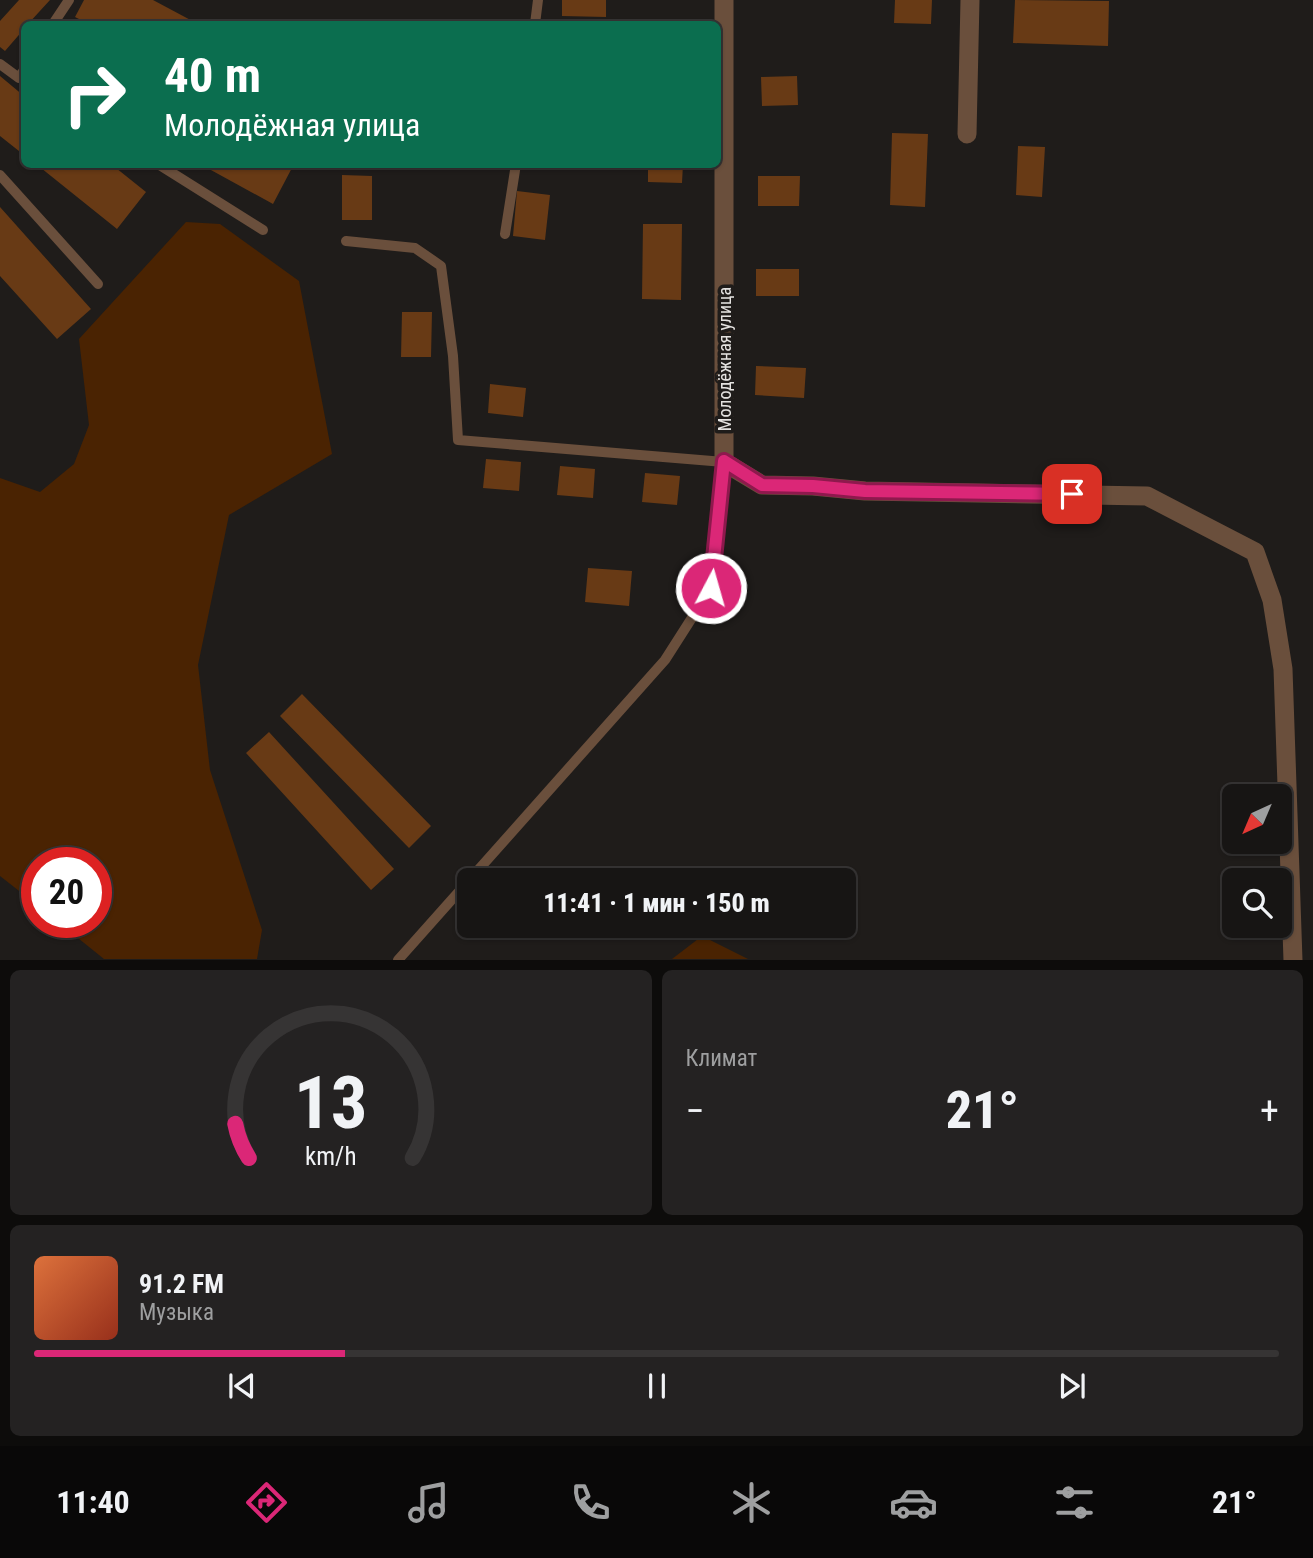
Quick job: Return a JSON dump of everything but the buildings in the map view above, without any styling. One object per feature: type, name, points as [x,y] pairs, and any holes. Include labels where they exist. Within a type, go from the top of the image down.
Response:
[{"type":"street","name":"Молодёжная улица","points":[[724,0],[724,461]]},
{"type":"street","points":[[967,134],[971,0]]},
{"type":"street","points":[[724,461],[762,485],[865,491],[1147,496],[1255,552],[1272,600],[1283,669],[1293,960]]},
{"type":"lane","points":[[55,21],[69,0]]},
{"type":"lane","points":[[535,21],[538,0]]},
{"type":"lane","points":[[0,64],[21,75]]},
{"type":"lane","points":[[164,168],[263,230]]},
{"type":"lane","points":[[505,234],[515,168]]},
{"type":"lane","points":[[0,175],[98,284]]},
{"type":"lane","points":[[346,240],[415,248],[441,266],[453,356],[458,440],[724,461],[711,588],[665,660],[398,960]]},
{"type":"shaded area","points":[[186,222],[220,224],[299,281],[332,454],[229,515],[198,665],[210,770],[262,930],[257,959],[104,959],[78,938],[112,938],[112,847],[21,847],[21,892],[0,876],[0,478],[40,492],[74,464],[89,425],[79,339]]},
{"type":"shaded area","points":[[699,938],[706,938],[748,959],[672,959]]},
{"type":"route","points":[[711,588],[724,461],[762,485],[865,491],[1072,494]]}]
